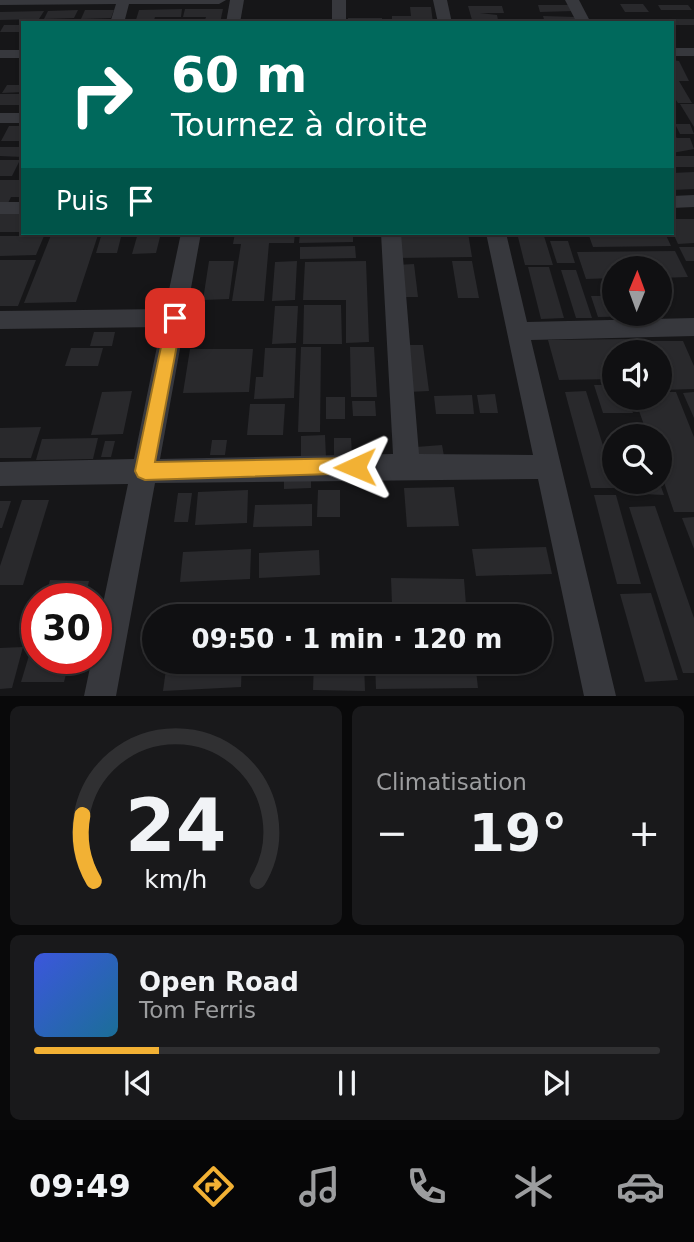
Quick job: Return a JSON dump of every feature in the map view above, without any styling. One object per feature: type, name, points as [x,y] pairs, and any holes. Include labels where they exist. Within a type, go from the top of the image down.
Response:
[{"type":"street","points":[[118,21],[123,0]]},
{"type":"street","points":[[0,1],[219,0]]},
{"type":"street","points":[[233,21],[237,0]]},
{"type":"street","points":[[339,0],[339,21]]},
{"type":"street","points":[[440,0],[445,21]]},
{"type":"street","points":[[572,0],[583,21]]},
{"type":"street","points":[[674,52],[694,52]]},
{"type":"street","points":[[0,54],[21,54]]},
{"type":"street","points":[[0,118],[21,118]]},
{"type":"street","points":[[0,208],[21,208]]},
{"type":"street","points":[[100,696],[191,235]]},
{"type":"street","points":[[391,235],[407,466]]},
{"type":"street","points":[[496,235],[520,331],[546,467],[600,696]]},
{"type":"street","points":[[0,320],[175,318]]},
{"type":"street","points":[[520,331],[694,327]]},
{"type":"street","points":[[0,474],[407,466],[546,467]]},
{"type":"building","points":[[620,4],[643,4],[649,12],[625,12]]},
{"type":"building","points":[[538,5],[571,5],[574,11],[540,12]]},
{"type":"building","points":[[658,5],[688,5],[692,10],[661,10]]},
{"type":"building","points":[[468,6],[502,6],[504,13],[480,13],[497,15],[498,20],[472,20]]},
{"type":"building","points":[[410,7],[431,7],[433,21],[392,21],[392,16],[411,16]]},
{"type":"building","points":[[182,9],[181,17],[155,17],[154,21],[136,21],[139,10]]},
{"type":"building","points":[[185,9],[223,9],[220,21],[205,21],[206,17],[183,17]]},
{"type":"building","points":[[78,10],[74,18],[44,19],[48,11]]},
{"type":"building","points":[[85,10],[114,10],[111,18],[81,19]]},
{"type":"building","points":[[44,11],[39,19],[0,20],[0,12]]},
{"type":"building","points":[[543,16],[575,17],[576,21],[544,21]]},
{"type":"building","points":[[348,18],[382,18],[382,21],[348,21]]},
{"type":"building","points":[[662,19],[694,19],[694,25],[674,25],[674,21]]},
{"type":"building","points":[[4,25],[21,25],[21,32],[0,32]]},
{"type":"building","points":[[674,60],[679,61],[689,81],[679,81],[692,103],[678,103],[674,97]]},
{"type":"building","points":[[7,85],[21,85],[21,92],[2,93]]},
{"type":"building","points":[[0,94],[21,94],[21,105],[0,105]]},
{"type":"building","points":[[680,104],[694,104],[694,127]]},
{"type":"building","points":[[675,124],[690,124],[694,134],[680,134]]},
{"type":"building","points":[[9,126],[21,126],[21,141],[1,141]]},
{"type":"building","points":[[674,136],[690,138],[694,149],[674,153]]},
{"type":"building","points":[[0,147],[21,147],[21,157],[0,156]]},
{"type":"building","points":[[674,156],[694,156],[694,167],[674,167]]},
{"type":"building","points":[[0,160],[20,160],[12,176],[0,176]]},
{"type":"building","points":[[694,172],[694,189],[674,190],[674,173]]},
{"type":"building","points":[[0,180],[21,180],[21,197],[11,197],[8,203],[0,203]]},
{"type":"building","points":[[0,214],[21,214],[21,232],[0,232]]},
{"type":"building","points":[[674,219],[694,219],[694,243],[678,244],[674,235]]},
{"type":"building","points":[[51,235],[98,235],[76,302],[24,303]]},
{"type":"building","points":[[101,235],[122,235],[117,253],[96,253]]},
{"type":"building","points":[[137,235],[160,235],[156,253],[132,254]]},
{"type":"building","points":[[235,235],[295,235],[294,243],[269,243],[264,301],[232,301],[241,244],[233,244]]},
{"type":"building","points":[[300,235],[353,235],[353,242],[299,243]]},
{"type":"building","points":[[395,235],[468,235],[472,257],[397,258]]},
{"type":"building","points":[[518,235],[565,235],[544,236],[553,265],[525,265]]},
{"type":"building","points":[[589,235],[666,235],[671,246],[593,247]]},
{"type":"building","points":[[0,236],[44,236],[36,255],[0,256]]},
{"type":"building","points":[[550,241],[568,241],[575,263],[557,263]]},
{"type":"building","points":[[355,246],[356,258],[300,259],[300,247]]},
{"type":"building","points":[[679,247],[694,247],[694,261],[686,261]]},
{"type":"building","points":[[675,251],[688,277],[672,278],[672,256],[602,256],[602,278],[586,279],[577,252]]},
{"type":"building","points":[[0,260],[36,260],[18,306],[0,306]]},
{"type":"building","points":[[209,261],[234,261],[229,299],[203,300]]},
{"type":"building","points":[[297,261],[295,300],[272,301],[275,262]]},
{"type":"building","points":[[366,261],[369,342],[346,343],[346,300],[303,300],[305,262]]},
{"type":"building","points":[[452,261],[472,261],[479,298],[458,298]]},
{"type":"building","points":[[414,264],[418,297],[399,297],[396,265]]},
{"type":"building","points":[[528,267],[549,267],[564,318],[541,319]]},
{"type":"building","points":[[561,270],[576,270],[592,318],[576,318]]},
{"type":"building","points":[[591,296],[602,296],[602,317],[598,317]]},
{"type":"building","points":[[304,305],[341,305],[342,344],[303,344]]},
{"type":"building","points":[[275,306],[298,306],[296,343],[272,344]]},
{"type":"building","points":[[94,332],[115,332],[112,346],[90,346]]},
{"type":"building","points":[[631,339],[631,340],[602,340],[602,379],[559,380],[548,340]]},
{"type":"building","points":[[672,341],[683,341],[694,366],[694,389],[672,390]]},
{"type":"building","points":[[404,345],[423,345],[429,391],[408,392]]},
{"type":"building","points":[[301,347],[321,347],[320,432],[298,432]]},
{"type":"building","points":[[350,347],[374,347],[377,397],[351,397]]},
{"type":"building","points":[[71,348],[103,348],[98,366],[65,366]]},
{"type":"building","points":[[265,348],[296,348],[294,398],[254,399],[256,377],[263,377]]},
{"type":"building","points":[[190,349],[253,349],[249,392],[183,393]]},
{"type":"building","points":[[594,385],[602,385],[602,410]]},
{"type":"building","points":[[132,391],[123,434],[91,435],[102,392]]},
{"type":"building","points":[[586,391],[602,442],[602,488],[591,488],[565,392]]},
{"type":"building","points":[[672,392],[676,392],[694,437],[694,512],[674,512],[668,494],[672,494],[672,424],[644,424],[639,410],[672,410]]},
{"type":"building","points":[[694,392],[694,418],[683,393]]},
{"type":"building","points":[[495,394],[498,413],[480,413],[477,395]]},
{"type":"building","points":[[472,395],[474,414],[436,414],[434,396]]},
{"type":"building","points":[[326,397],[345,397],[345,419],[326,419]]},
{"type":"building","points":[[352,401],[375,401],[376,416],[353,416]]},
{"type":"building","points":[[250,404],[285,404],[283,435],[247,435]]},
{"type":"building","points":[[602,410],[632,410],[633,413],[603,413]]},
{"type":"building","points":[[41,427],[31,458],[0,458],[0,428]]},
{"type":"building","points":[[325,435],[326,458],[301,459],[301,436]]},
{"type":"building","points":[[98,438],[93,459],[36,460],[42,439]]},
{"type":"building","points":[[334,438],[351,438],[352,455],[334,455]]},
{"type":"building","points":[[212,440],[227,440],[225,455],[210,455]]},
{"type":"building","points":[[105,441],[115,441],[111,457],[101,457]]},
{"type":"building","points":[[442,445],[444,456],[418,458],[416,447]]},
{"type":"building","points":[[311,472],[311,488],[284,489],[284,473]]},
{"type":"building","points":[[454,487],[459,526],[407,527],[404,488]]},
{"type":"building","points":[[248,490],[247,523],[195,525],[198,492]]},
{"type":"building","points":[[318,490],[340,490],[340,517],[317,517]]},
{"type":"building","points":[[178,493],[192,493],[188,522],[174,522]]},
{"type":"building","points":[[594,495],[616,495],[641,584],[617,584]]},
{"type":"building","points":[[22,500],[49,500],[24,583],[0,585],[0,566]]},
{"type":"building","points":[[0,501],[11,501],[2,528],[0,528]]},
{"type":"building","points":[[312,504],[312,526],[253,527],[255,505]]},
{"type":"building","points":[[655,506],[694,618],[694,673],[683,673],[629,507]]},
{"type":"building","points":[[694,517],[694,549],[682,518]]},
{"type":"building","points":[[546,547],[552,574],[476,576],[472,549]]},
{"type":"building","points":[[251,549],[250,579],[180,582],[183,552]]},
{"type":"building","points":[[319,550],[320,575],[259,578],[259,553]]},
{"type":"building","points":[[391,578],[464,579],[466,604],[392,604]]},
{"type":"building","points":[[50,580],[89,581],[89,583],[49,583]]},
{"type":"building","points":[[651,593],[678,680],[645,682],[620,594]]},
{"type":"building","points":[[21,647],[12,688],[0,689],[0,648]]},
{"type":"building","points":[[23,674],[66,674],[64,682],[21,682]]},
{"type":"building","points":[[165,674],[242,674],[241,687],[163,691]]},
{"type":"building","points":[[314,674],[364,674],[365,691],[313,690]]},
{"type":"building","points":[[375,674],[476,674],[478,688],[376,689]]},
{"type":"route","points":[[175,318],[145,471],[355,467]]}]
